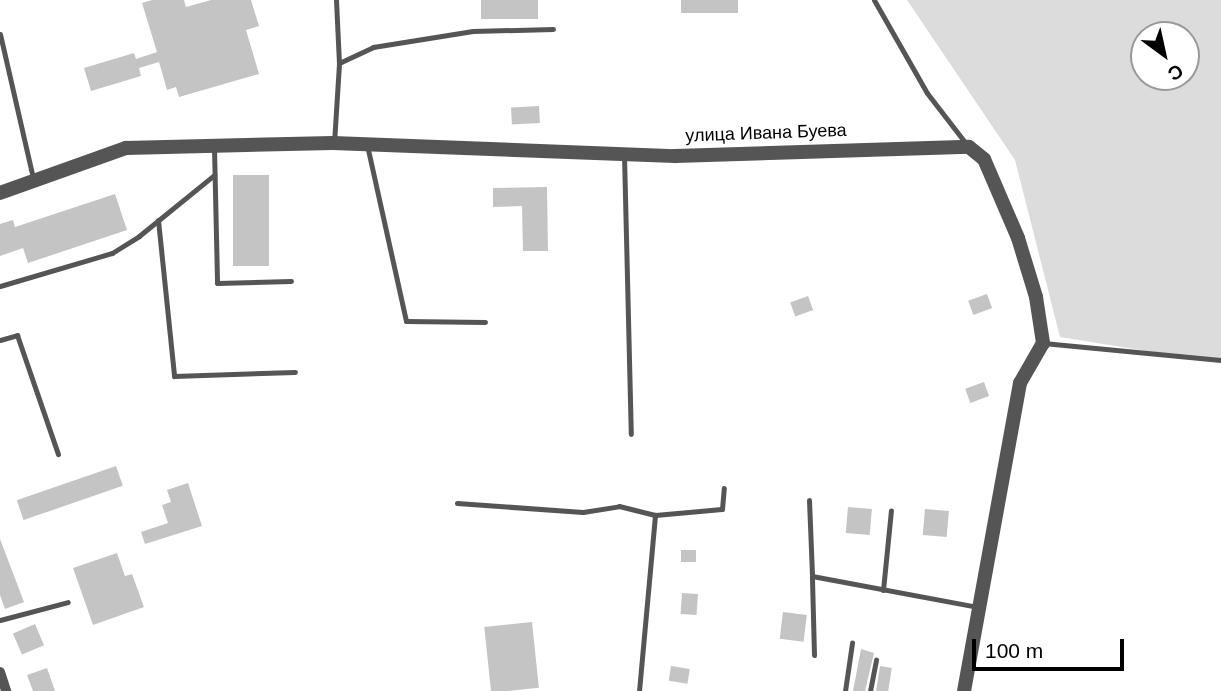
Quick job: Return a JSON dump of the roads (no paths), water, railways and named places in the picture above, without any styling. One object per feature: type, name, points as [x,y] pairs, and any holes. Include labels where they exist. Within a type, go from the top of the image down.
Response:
[{"type":"street","name":"улица Ивана Буева","points":[[0,193],[126,148],[214,148],[334,143],[624,155],[969,147]]},
{"type":"street","points":[[964,691],[1020,383],[1043,343],[1036,297],[1018,238],[984,159],[969,147]]},
{"type":"street","points":[[0,672],[6,691]]},
{"type":"lane","points":[[334,143],[339,64],[336,0]]},
{"type":"lane","points":[[874,0],[927,93],[969,147]]},
{"type":"lane","points":[[339,64],[373,47],[473,31],[552,29]]},
{"type":"lane","points":[[0,34],[33,181]]},
{"type":"lane","points":[[367,145],[406,321],[485,323]]},
{"type":"lane","points":[[214,148],[218,284],[291,281]]},
{"type":"lane","points":[[624,155],[631,434]]},
{"type":"lane","points":[[0,286],[112,253],[215,175]]},
{"type":"lane","points":[[158,220],[174,376],[295,372]]},
{"type":"lane","points":[[0,340],[17,335],[58,454]]},
{"type":"lane","points":[[1043,343],[1221,360]]},
{"type":"lane","points":[[457,503],[583,512],[619,506],[654,515],[722,509],[724,488]]},
{"type":"lane","points":[[809,500],[814,655]]},
{"type":"lane","points":[[883,590],[891,510]]},
{"type":"lane","points":[[639,691],[654,515]]},
{"type":"lane","points":[[812,576],[980,608]]},
{"type":"lane","points":[[0,620],[68,602]]},
{"type":"lane","points":[[845,691],[852,643]]},
{"type":"lane","points":[[870,691],[876,660]]}]
